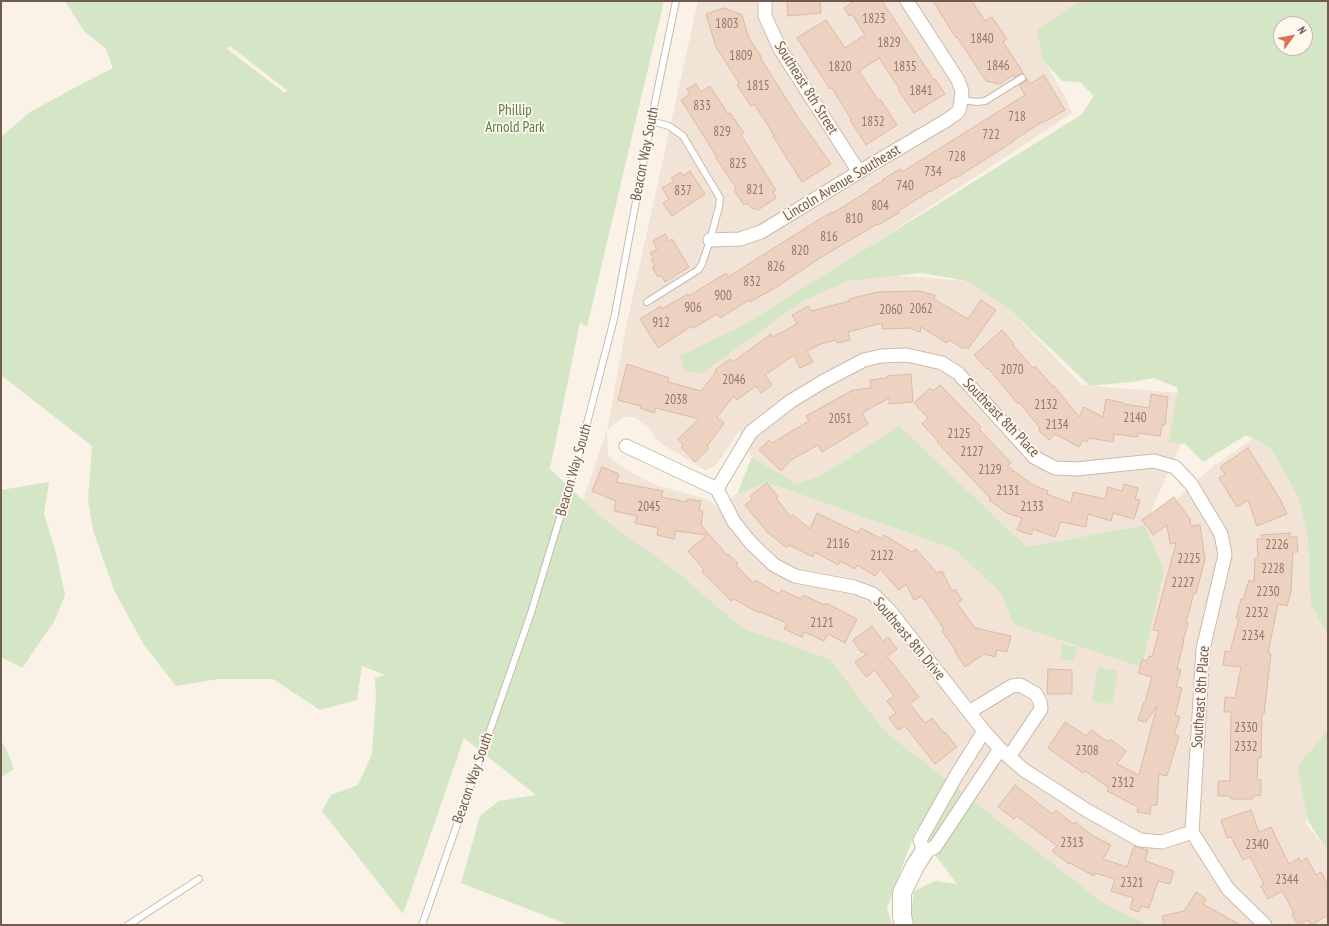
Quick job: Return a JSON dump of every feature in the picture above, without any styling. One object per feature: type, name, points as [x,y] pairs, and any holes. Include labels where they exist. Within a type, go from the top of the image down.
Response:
[{"type":"street","name":"Southeast 8th Street","points":[[765,1],[765,16],[780,48],[859,172]]},
{"type":"street","points":[[907,1],[958,80],[962,91],[962,100]]},
{"type":"street","name":"Lincoln Avenue Southeast","points":[[710,240],[740,239],[761,232],[948,120],[958,112],[962,100]]},
{"type":"street","name":"Southeast 8th Place","points":[[717,490],[751,432],[791,401],[864,360],[881,356],[907,356],[942,362],[958,373],[1034,457],[1054,468],[1076,469],[1154,461],[1175,467],[1191,484],[1221,534],[1225,555],[1203,648],[1192,832]]},
{"type":"street","points":[[626,446],[717,490]]},
{"type":"street","name":"Southeast 8th Drive","points":[[717,490],[734,522],[751,543],[774,565],[795,576],[854,587],[873,594],[890,611],[984,731],[1004,753],[1024,770],[1088,811],[1140,840],[1162,842],[1192,832]]},
{"type":"street","points":[[904,925],[902,916],[902,893],[915,866],[924,852],[935,847],[1004,753],[1041,709],[1040,702],[1036,694],[1020,685],[1012,686],[969,712]]},
{"type":"street","points":[[924,852],[920,840],[956,776],[984,731]]},
{"type":"street","points":[[1192,832],[1228,890],[1265,925]]},
{"type":"lane","name":"Beacon Way South","points":[[422,925],[531,613],[578,458],[614,319],[651,121],[676,1]]},
{"type":"lane","points":[[962,100],[977,102],[985,101],[1022,78]]},
{"type":"lane","points":[[647,302],[698,270],[702,264],[710,240],[720,198],[682,136],[669,126],[651,121]]},
{"type":"lane","points":[[128,925],[199,879]]},
{"type":"shaded area","points":[[698,1],[1084,1],[1045,62],[1066,98],[1072,113],[831,272],[933,278],[984,283],[1082,385],[1191,394],[1180,446],[1145,525],[1027,547],[899,427],[822,475],[797,484],[752,457],[739,431],[716,465],[706,471],[660,443],[650,430],[635,417],[624,417],[607,430],[626,327]]},
{"type":"shaded area","points":[[607,430],[608,456],[627,470],[656,485],[707,499],[716,506],[737,494],[768,483],[956,550],[1002,595],[1013,624],[1164,569],[1148,532],[1183,493],[1212,467],[1263,432],[1328,464],[1328,731],[1306,824],[1328,852],[1328,925],[1091,925],[582,503]]},
{"type":"green space","name":"Phillip Arnold Park","points":[[65,1],[664,1],[587,327],[580,322],[550,469],[602,518],[677,572],[742,628],[831,660],[884,731],[1104,904],[1148,925],[914,925],[911,914],[914,891],[935,881],[957,884],[916,829],[887,908],[892,925],[569,925],[461,883],[480,816],[499,801],[536,795],[464,738],[403,914],[322,811],[331,795],[358,785],[372,754],[376,696],[375,678],[385,675],[362,666],[357,700],[320,710],[273,679],[218,679],[176,686],[144,645],[114,590],[93,530],[88,500],[92,446],[1,375],[1,137],[30,112],[113,68],[106,49],[84,31]],"holes":[[[230,46],[287,90],[285,93],[227,49]]]},
{"type":"green space","points":[[1080,1],[1328,1],[1328,635],[1311,604],[1308,538],[1299,498],[1270,447],[1246,435],[1203,462],[1185,444],[1169,442],[1178,388],[1154,378],[1090,386],[1009,309],[967,281],[921,273],[847,281],[801,302],[701,374],[685,371],[680,356],[742,326],[1081,115],[1094,96],[1080,82],[1062,81],[1043,60],[1037,30]]},
{"type":"green space","points":[[899,426],[1027,547],[1145,525],[1164,569],[1142,667],[1013,624],[1002,595],[956,550],[768,483],[737,494],[752,457],[797,484],[822,475]]},
{"type":"green space","points":[[49,482],[44,514],[56,553],[65,595],[54,622],[22,668],[1,657],[1,490]]},
{"type":"green space","points":[[1062,644],[1077,647],[1074,661],[1060,658]]},
{"type":"green space","points":[[1098,667],[1118,671],[1112,704],[1092,701]]},
{"type":"green space","points":[[1328,730],[1328,852],[1308,821],[1297,767]]},
{"type":"green space","points":[[1,740],[14,769],[1,777]]},
{"type":"building","points":[[787,1],[820,1],[821,13],[788,16]]},
{"type":"building","points":[[854,1],[882,1],[934,80],[935,79],[945,94],[914,113],[879,58],[859,71],[879,101],[881,100],[897,125],[866,145],[832,88],[830,89],[797,38],[826,20],[845,48],[865,35],[852,14],[849,16],[844,8]]},
{"type":"building","points":[[933,1],[972,1],[985,21],[992,17],[1007,39],[1003,42],[1024,74],[1014,77],[1013,75],[1000,84],[986,81],[957,37],[956,38]]},
{"type":"building","points":[[724,8],[742,15],[748,36],[762,58],[761,59],[799,119],[831,164],[802,182],[754,104],[751,106],[737,85],[739,83],[716,47],[706,14]]},
{"type":"building","points":[[1044,75],[1065,110],[1042,122],[956,178],[955,177],[930,191],[898,211],[899,213],[878,225],[877,224],[820,258],[775,288],[750,302],[749,300],[720,318],[717,314],[694,328],[692,326],[658,348],[640,319],[661,306],[662,309],[688,294],[689,296],[726,273],[728,277],[815,222],[832,212],[833,213],[870,190],[869,189],[900,169],[902,172],[1025,95],[1019,85],[1025,82],[1026,78],[1030,84]]},
{"type":"building","points":[[696,84],[701,92],[710,86],[728,114],[730,113],[744,133],[741,135],[776,190],[773,192],[776,198],[758,210],[751,208],[748,204],[743,204],[734,190],[736,188],[681,100],[690,94],[687,89]]},
{"type":"building","points":[[690,171],[705,194],[672,216],[663,203],[669,199],[662,188],[674,181],[671,178],[681,172],[683,176]]},
{"type":"building","points":[[665,234],[669,241],[672,239],[689,267],[665,282],[661,275],[658,277],[652,267],[655,266],[651,260],[654,259],[650,253],[657,249],[653,241]]},
{"type":"building","points":[[919,291],[935,295],[934,299],[968,319],[981,300],[996,310],[968,349],[966,347],[964,349],[949,340],[947,343],[921,327],[920,332],[909,328],[882,329],[882,323],[848,332],[850,340],[837,343],[836,340],[821,344],[807,351],[813,362],[800,368],[794,355],[765,375],[772,385],[761,393],[756,386],[737,400],[734,396],[717,417],[724,423],[707,446],[709,448],[695,462],[681,447],[683,445],[678,439],[699,419],[656,408],[654,413],[640,408],[641,406],[618,400],[627,364],[669,378],[668,382],[701,391],[716,372],[715,370],[730,359],[733,362],[771,334],[773,337],[797,324],[792,315],[808,306],[811,311],[877,292]]},
{"type":"building","points":[[1002,330],[1033,368],[1035,366],[1053,387],[1054,386],[1079,417],[1084,407],[1103,417],[1106,399],[1124,404],[1149,408],[1151,394],[1168,397],[1165,425],[1162,425],[1160,436],[1138,433],[1137,437],[1114,434],[1113,442],[1089,438],[1087,442],[1083,440],[1079,447],[1055,434],[1049,440],[1038,430],[1040,428],[1019,402],[1018,404],[988,368],[987,369],[974,355]]},
{"type":"building","points":[[911,374],[913,402],[889,404],[889,398],[862,413],[868,424],[822,452],[818,445],[791,460],[781,471],[759,450],[769,440],[772,443],[809,421],[806,416],[853,390],[871,388],[870,380],[887,378],[887,376]]},
{"type":"building","points":[[940,385],[981,427],[979,429],[1011,463],[1007,466],[1033,485],[1048,491],[1047,494],[1071,503],[1073,492],[1105,499],[1108,487],[1122,491],[1124,484],[1138,488],[1135,499],[1140,500],[1134,519],[1113,513],[1111,521],[1088,514],[1086,527],[1061,522],[1055,537],[1033,529],[1031,535],[1017,530],[1022,518],[1007,513],[989,500],[991,499],[922,424],[928,418],[914,403],[930,388],[933,391]]},
{"type":"building","points":[[1248,448],[1280,499],[1287,514],[1257,526],[1248,500],[1237,507],[1219,478],[1225,474],[1220,467]]},
{"type":"building","points":[[602,467],[619,474],[616,482],[663,491],[661,497],[687,502],[687,499],[701,501],[699,510],[703,511],[701,525],[727,555],[728,554],[738,563],[736,565],[753,583],[755,580],[779,594],[781,590],[801,599],[803,595],[825,605],[826,603],[857,619],[845,643],[828,634],[824,641],[804,632],[802,637],[784,629],[787,623],[760,612],[759,613],[734,599],[731,601],[702,572],[704,570],[688,551],[707,535],[676,531],[674,539],[657,535],[658,528],[635,523],[637,516],[614,511],[616,501],[592,491]]},
{"type":"building","points":[[767,483],[778,497],[776,498],[791,517],[793,515],[810,529],[817,513],[858,533],[861,528],[882,539],[884,535],[912,552],[916,549],[937,573],[942,571],[952,591],[955,589],[962,600],[957,603],[975,628],[1011,636],[1007,652],[997,650],[995,657],[984,654],[965,667],[942,631],[944,629],[922,596],[914,600],[906,584],[899,590],[880,569],[875,576],[857,565],[855,569],[840,561],[838,565],[815,552],[813,557],[789,545],[787,548],[767,532],[745,505],[752,499],[750,496]]},
{"type":"building","points":[[1174,497],[1190,519],[1191,526],[1200,525],[1205,559],[1186,623],[1188,623],[1177,669],[1181,670],[1176,687],[1182,688],[1175,715],[1180,717],[1174,734],[1179,736],[1167,776],[1159,774],[1157,805],[1151,805],[1150,814],[1137,812],[1138,807],[1107,791],[1109,788],[1085,771],[1083,773],[1048,748],[1065,722],[1086,736],[1091,730],[1108,742],[1110,739],[1126,751],[1117,764],[1139,775],[1157,706],[1146,722],[1138,720],[1152,677],[1138,673],[1142,660],[1147,661],[1149,656],[1152,657],[1159,631],[1153,630],[1176,543],[1170,544],[1167,525],[1153,535],[1142,520]]},
{"type":"building","points":[[1290,533],[1290,537],[1297,537],[1298,552],[1293,552],[1291,591],[1287,606],[1278,604],[1268,653],[1271,654],[1264,714],[1262,714],[1261,758],[1258,758],[1257,780],[1261,780],[1261,795],[1253,796],[1253,799],[1231,799],[1230,796],[1218,796],[1218,781],[1230,781],[1231,712],[1224,712],[1225,697],[1235,698],[1241,667],[1223,665],[1225,651],[1230,652],[1239,619],[1236,618],[1241,599],[1243,600],[1249,580],[1254,582],[1255,558],[1258,558],[1257,539],[1263,539],[1261,535]]},
{"type":"building","points":[[872,626],[883,641],[888,637],[897,649],[887,656],[919,697],[910,704],[925,723],[932,718],[957,747],[935,764],[905,726],[898,730],[889,718],[896,713],[887,701],[894,696],[875,670],[866,677],[855,662],[867,654],[860,651],[853,640]]},
{"type":"building","points":[[1048,669],[1072,670],[1072,694],[1047,694]]},
{"type":"building","points":[[1015,785],[1052,814],[1056,810],[1073,824],[1075,822],[1093,836],[1111,845],[1103,859],[1127,867],[1134,846],[1148,850],[1145,861],[1174,871],[1170,884],[1158,881],[1149,908],[1141,906],[1139,912],[1130,909],[1133,898],[1111,891],[1115,879],[1095,873],[1094,876],[1070,863],[1069,864],[1052,851],[1057,846],[1017,816],[1014,819],[998,807]]},
{"type":"building","points":[[1251,810],[1259,832],[1271,827],[1289,864],[1299,858],[1300,862],[1307,858],[1316,875],[1321,872],[1328,885],[1328,915],[1311,925],[1308,920],[1298,925],[1292,914],[1294,913],[1282,891],[1268,899],[1261,886],[1264,884],[1250,857],[1243,860],[1231,837],[1227,838],[1221,820]]},
{"type":"building","points":[[1196,892],[1206,899],[1203,904],[1240,925],[1164,925],[1162,916],[1184,911]]}]
